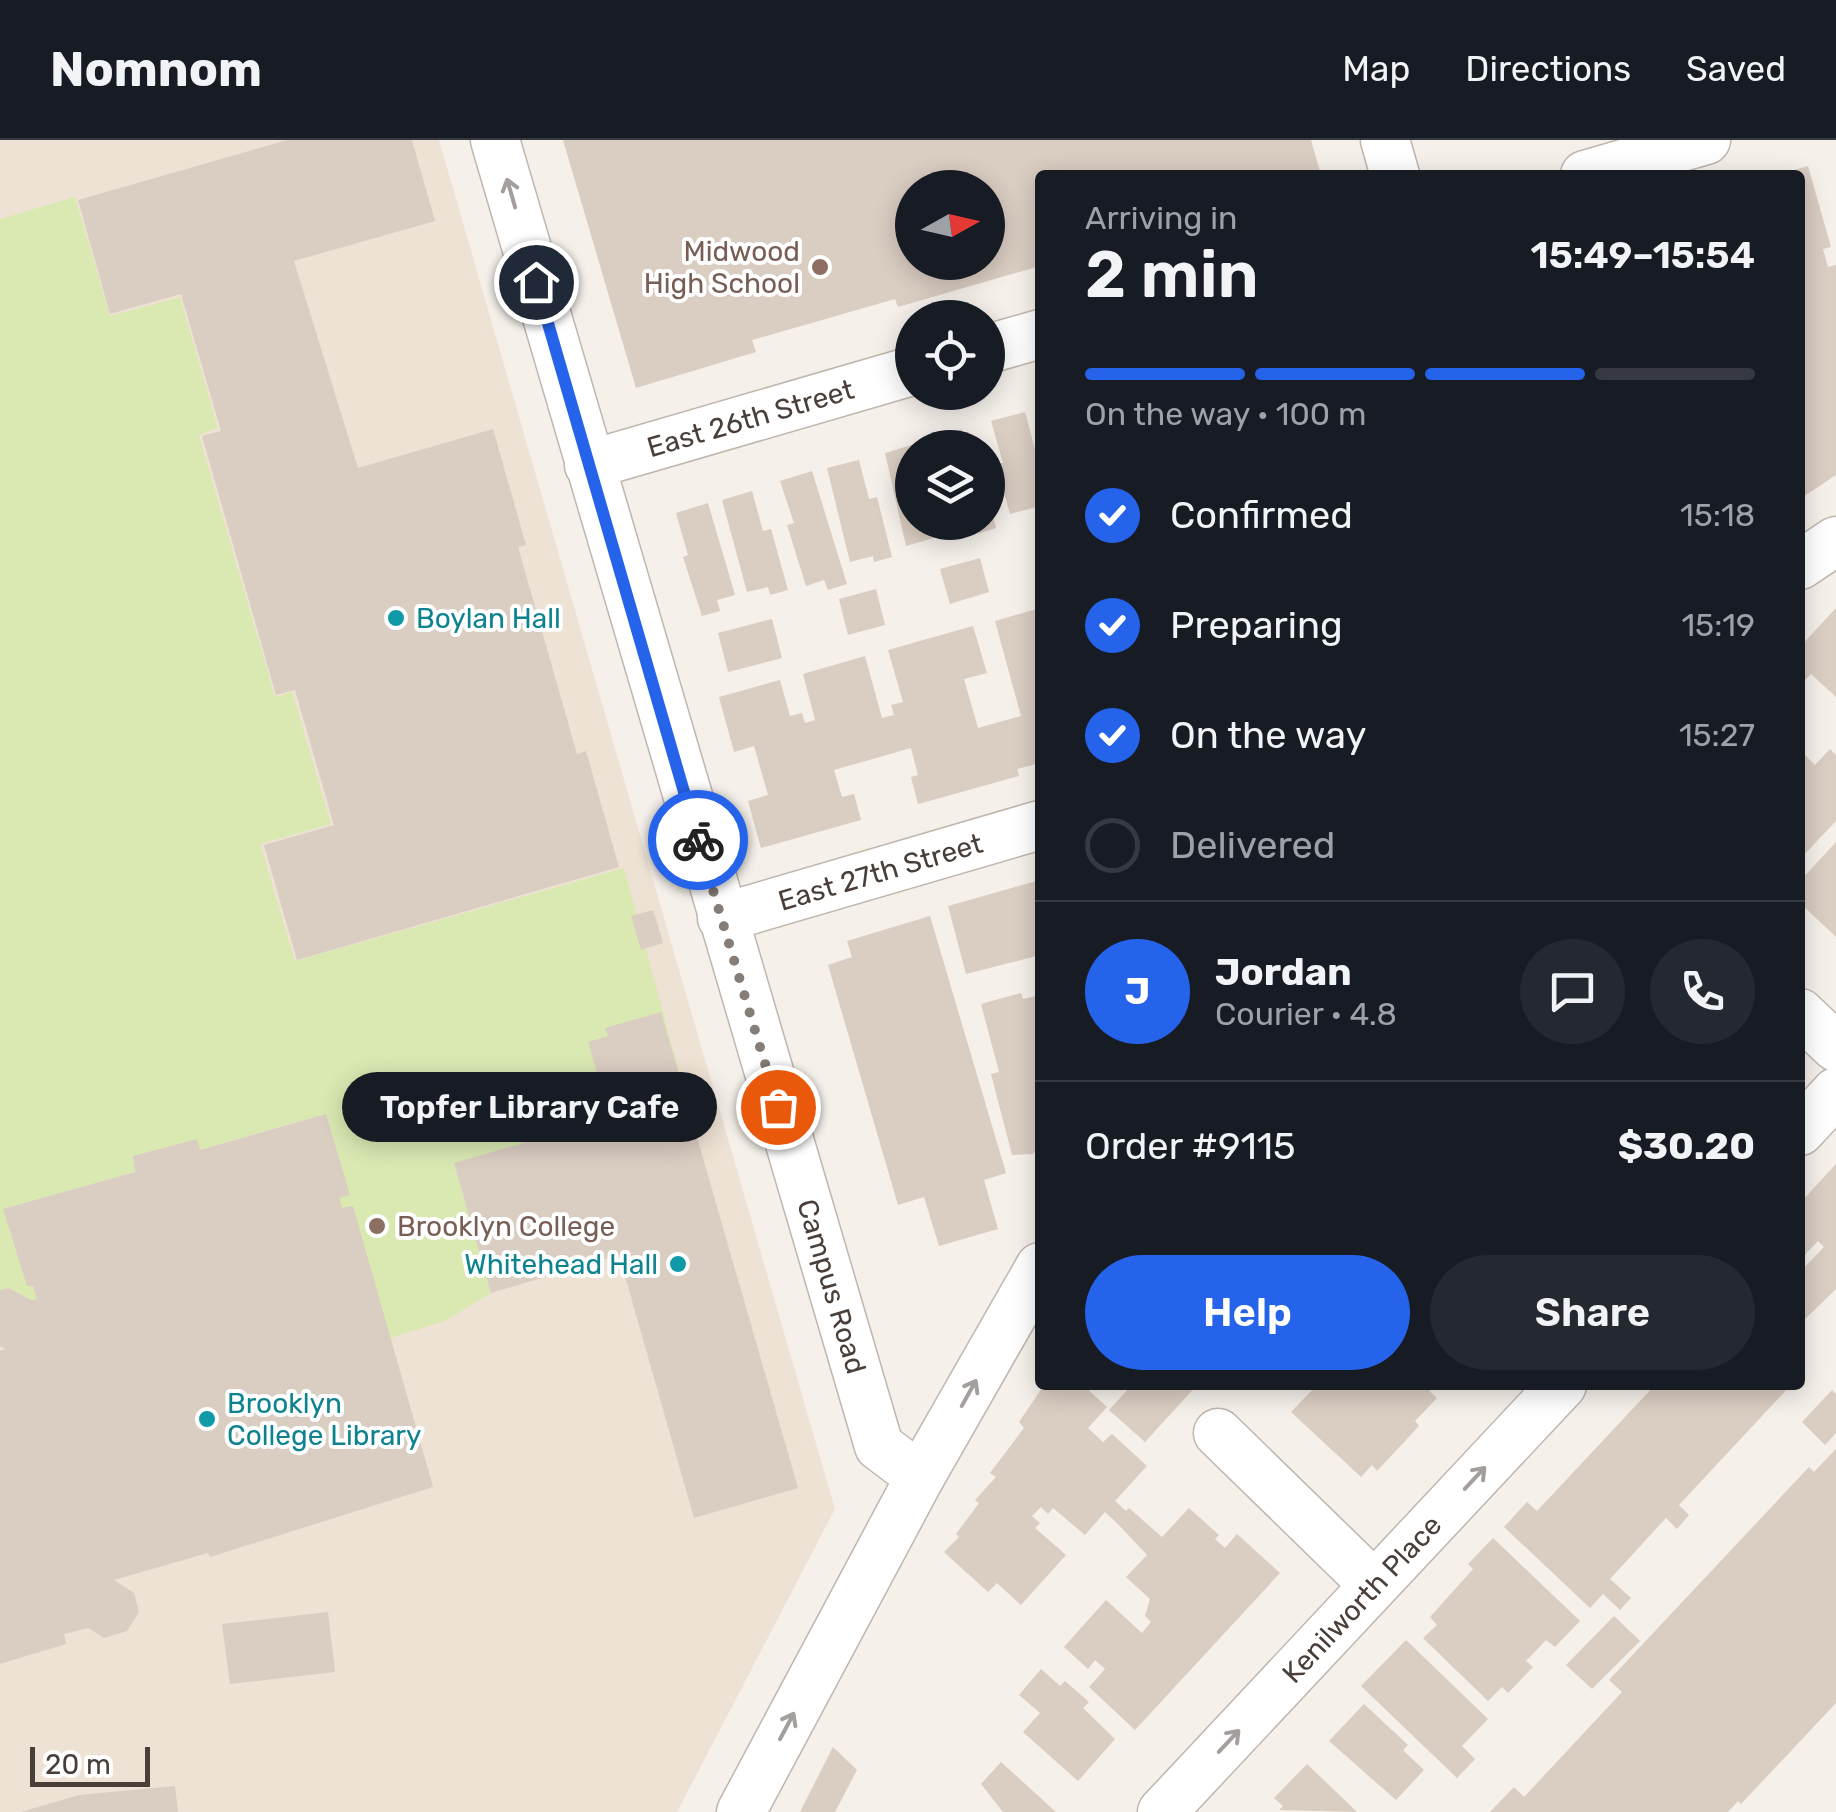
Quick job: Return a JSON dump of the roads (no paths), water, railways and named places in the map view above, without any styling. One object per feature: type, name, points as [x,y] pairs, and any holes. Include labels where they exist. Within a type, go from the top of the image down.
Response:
[{"type":"street","name":"Campus Road","points":[[496,140],[879,1446],[920,1478]]},
{"type":"street","points":[[1385,140],[1394,170]]},
{"type":"street","points":[[1602,170],[1706,140]]},
{"type":"street","points":[[1005,344],[1035,335]]},
{"type":"street","name":"East 26th Street","points":[[589,465],[895,376]]},
{"type":"street","points":[[1805,563],[1836,541]]},
{"type":"street","name":"East 27th Street","points":[[722,918],[1035,827]]},
{"type":"street","points":[[1805,1018],[1836,1048]]},
{"type":"street","points":[[1805,1125],[1836,1092]]},
{"type":"street","points":[[740,1812],[920,1478],[1035,1276]]},
{"type":"street","name":"Kenilworth Place","points":[[1162,1812],[1557,1390]]},
{"type":"street","points":[[1218,1432],[1374,1585]]},
{"type":"place","name":"Midwood High School","points":[[820,267]]},
{"type":"place","name":"Boylan Hall","points":[[396,618]]},
{"type":"place","name":"Topfer Library Cafe","points":[[778,1107]]},
{"type":"place","name":"Brooklyn College","points":[[377,1226]]},
{"type":"place","name":"Whitehead Hall","points":[[678,1264]]},
{"type":"place","name":"Brooklyn College Library","points":[[207,1419]]}]
